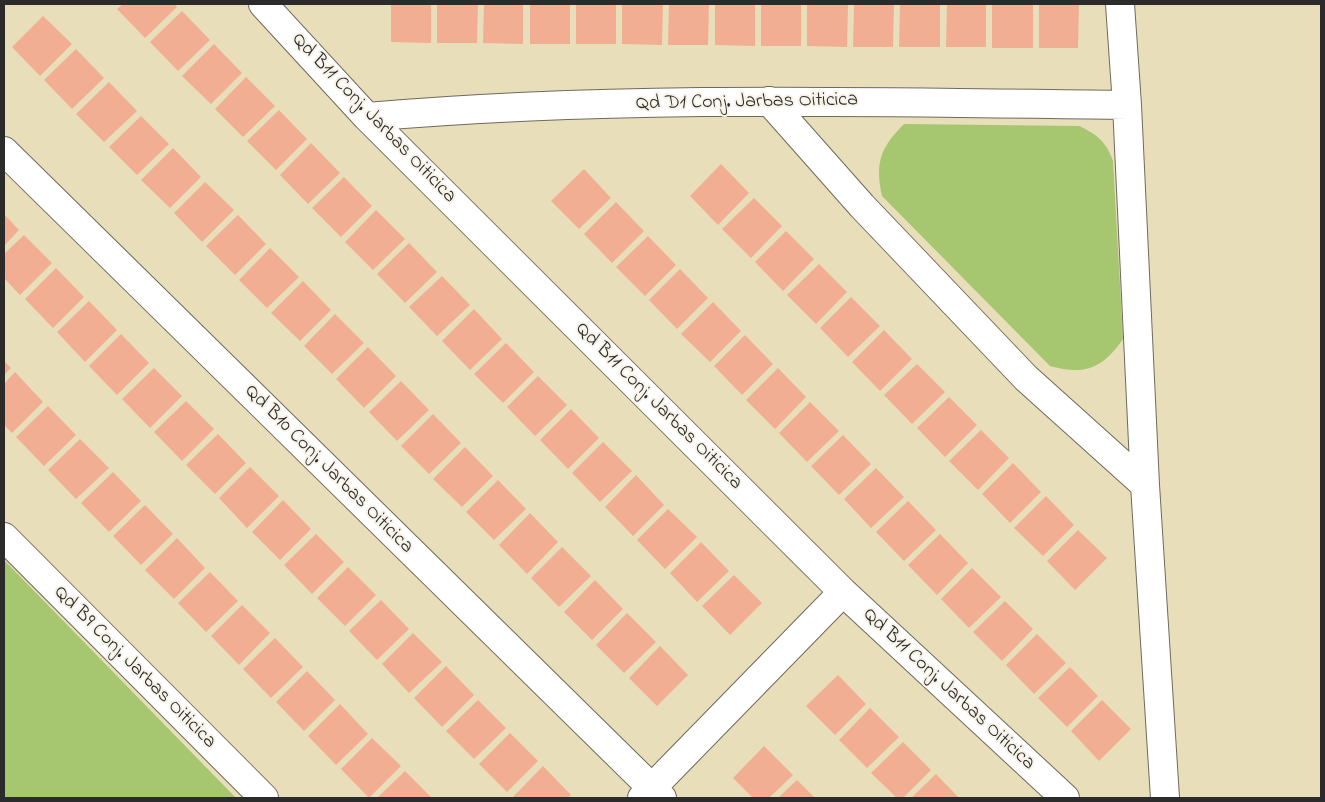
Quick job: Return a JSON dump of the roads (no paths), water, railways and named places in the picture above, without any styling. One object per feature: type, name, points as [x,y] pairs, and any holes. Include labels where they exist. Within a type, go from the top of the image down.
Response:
[{"type":"street","name":"Qd B11 Conj. Jarbas Oiticica","points":[[263,4],[367,117],[843,592],[1065,798]]},
{"type":"street","points":[[1120,4],[1127,105],[1145,485],[1165,798]]},
{"type":"street","name":"Qd D1 Conj. Jarbas Oiticica","points":[[367,117],[470,108],[769,101],[1127,105]]},
{"type":"street","points":[[769,101],[862,206],[1026,378],[1145,485]]},
{"type":"street","name":"Qd B10 Conj. Jarbas Oiticica","points":[[4,151],[652,795]]},
{"type":"street","name":"Qd B9 Conj. Jarbas Oiticica","points":[[4,538],[264,798]]},
{"type":"street","points":[[652,795],[843,592]]}]
